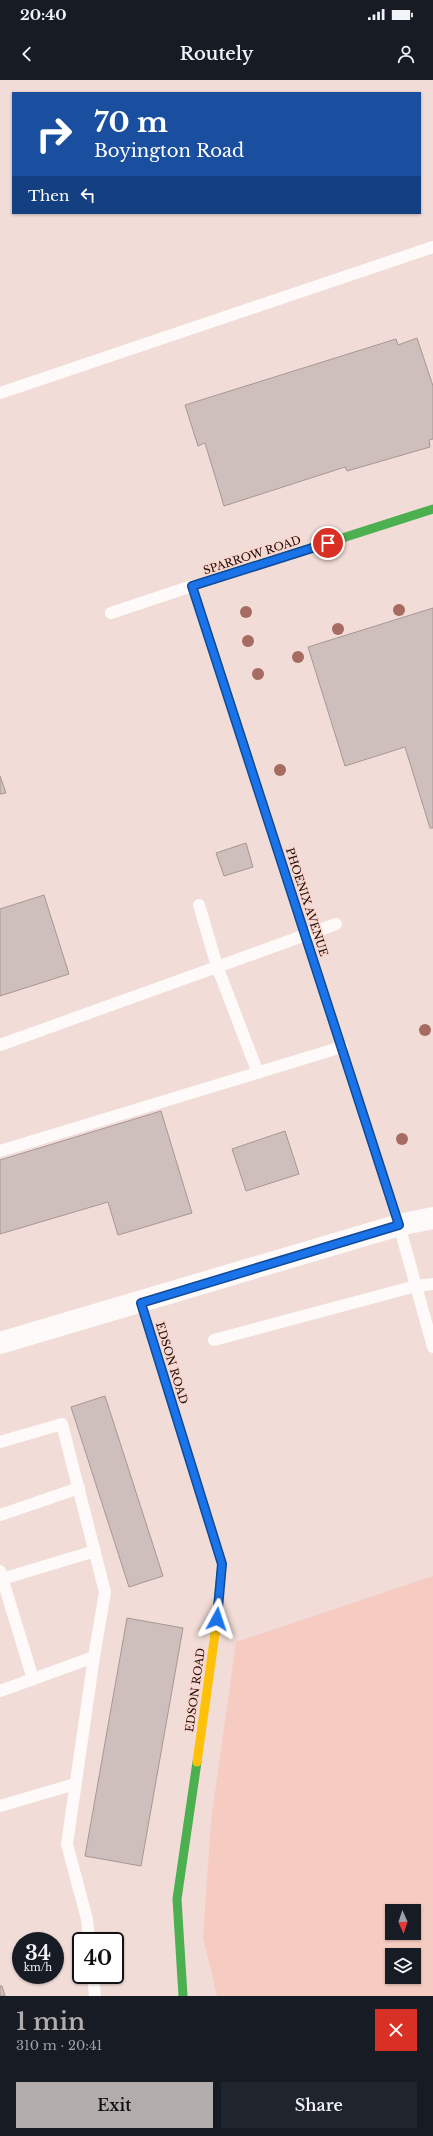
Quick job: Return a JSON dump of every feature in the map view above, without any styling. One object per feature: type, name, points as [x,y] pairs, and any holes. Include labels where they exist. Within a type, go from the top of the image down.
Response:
[{"type":"street","name":"SPARROW ROAD","points":[[192,586],[433,509]]},
{"type":"street","name":"PHOENIX AVENUE","points":[[192,586],[399,1225]]},
{"type":"street","points":[[0,1343],[141,1303],[399,1225],[433,1218]]},
{"type":"street","name":"EDSON ROAD","points":[[141,1303],[222,1564],[217,1619],[177,1899],[183,1996]]},
{"type":"lane","points":[[0,393],[433,247]]},
{"type":"lane","points":[[111,613],[192,586]]},
{"type":"lane","points":[[199,905],[217,966],[258,1073]]},
{"type":"lane","points":[[0,1045],[336,924]]},
{"type":"lane","points":[[0,1151],[342,1047]]},
{"type":"lane","points":[[399,1225],[433,1348]]},
{"type":"lane","points":[[214,1340],[416,1286],[433,1284]]},
{"type":"lane","points":[[0,1442],[62,1424],[106,1592],[94,1657],[67,1844],[87,1919],[88,1932]]},
{"type":"lane","points":[[0,1515],[79,1488]]},
{"type":"lane","points":[[33,1679],[1,1575],[95,1551]]},
{"type":"lane","points":[[0,1691],[94,1657]]},
{"type":"lane","points":[[0,1806],[75,1784]]},
{"type":"lane","points":[[94,1984],[95,1996]]},
{"type":"shaded area","points":[[433,1576],[433,1996],[217,1996],[203,1937],[211,1821],[236,1642]]},
{"type":"building","points":[[417,338],[433,386],[433,439],[429,440],[430,447],[347,471],[345,467],[224,506],[205,443],[198,446],[185,405],[396,339],[398,345]]},
{"type":"building","points":[[433,608],[433,828],[430,828],[405,747],[345,766],[308,647]]},
{"type":"building","points":[[0,776],[6,793],[0,794]]},
{"type":"building","points":[[246,843],[253,867],[224,876],[216,853]]},
{"type":"building","points":[[44,895],[69,974],[0,996],[0,909]]},
{"type":"building","points":[[161,1111],[192,1213],[118,1235],[108,1202],[0,1234],[0,1160]]},
{"type":"building","points":[[285,1131],[299,1174],[246,1191],[232,1149]]},
{"type":"building","points":[[105,1396],[163,1576],[129,1587],[71,1407]]},
{"type":"building","points":[[127,1618],[183,1628],[141,1866],[85,1856]]},
{"type":"building","points":[[0,1986],[2,1986],[5,1996],[0,1996]]},
{"type":"traffic: fast","points":[[249,761],[192,586],[433,509]]},
{"type":"traffic: fast","points":[[301,923],[399,1225]]},
{"type":"traffic: fast","points":[[141,1303],[222,1564],[215,1634]]},
{"type":"traffic: fast","points":[[183,1996],[177,1899],[197,1762]]},
{"type":"traffic: slow","points":[[249,761],[301,923]]},
{"type":"traffic: slow","points":[[197,1762],[215,1634]]},
{"type":"route","points":[[217,1619],[222,1564],[141,1303],[399,1225],[192,586],[328,543]]}]
